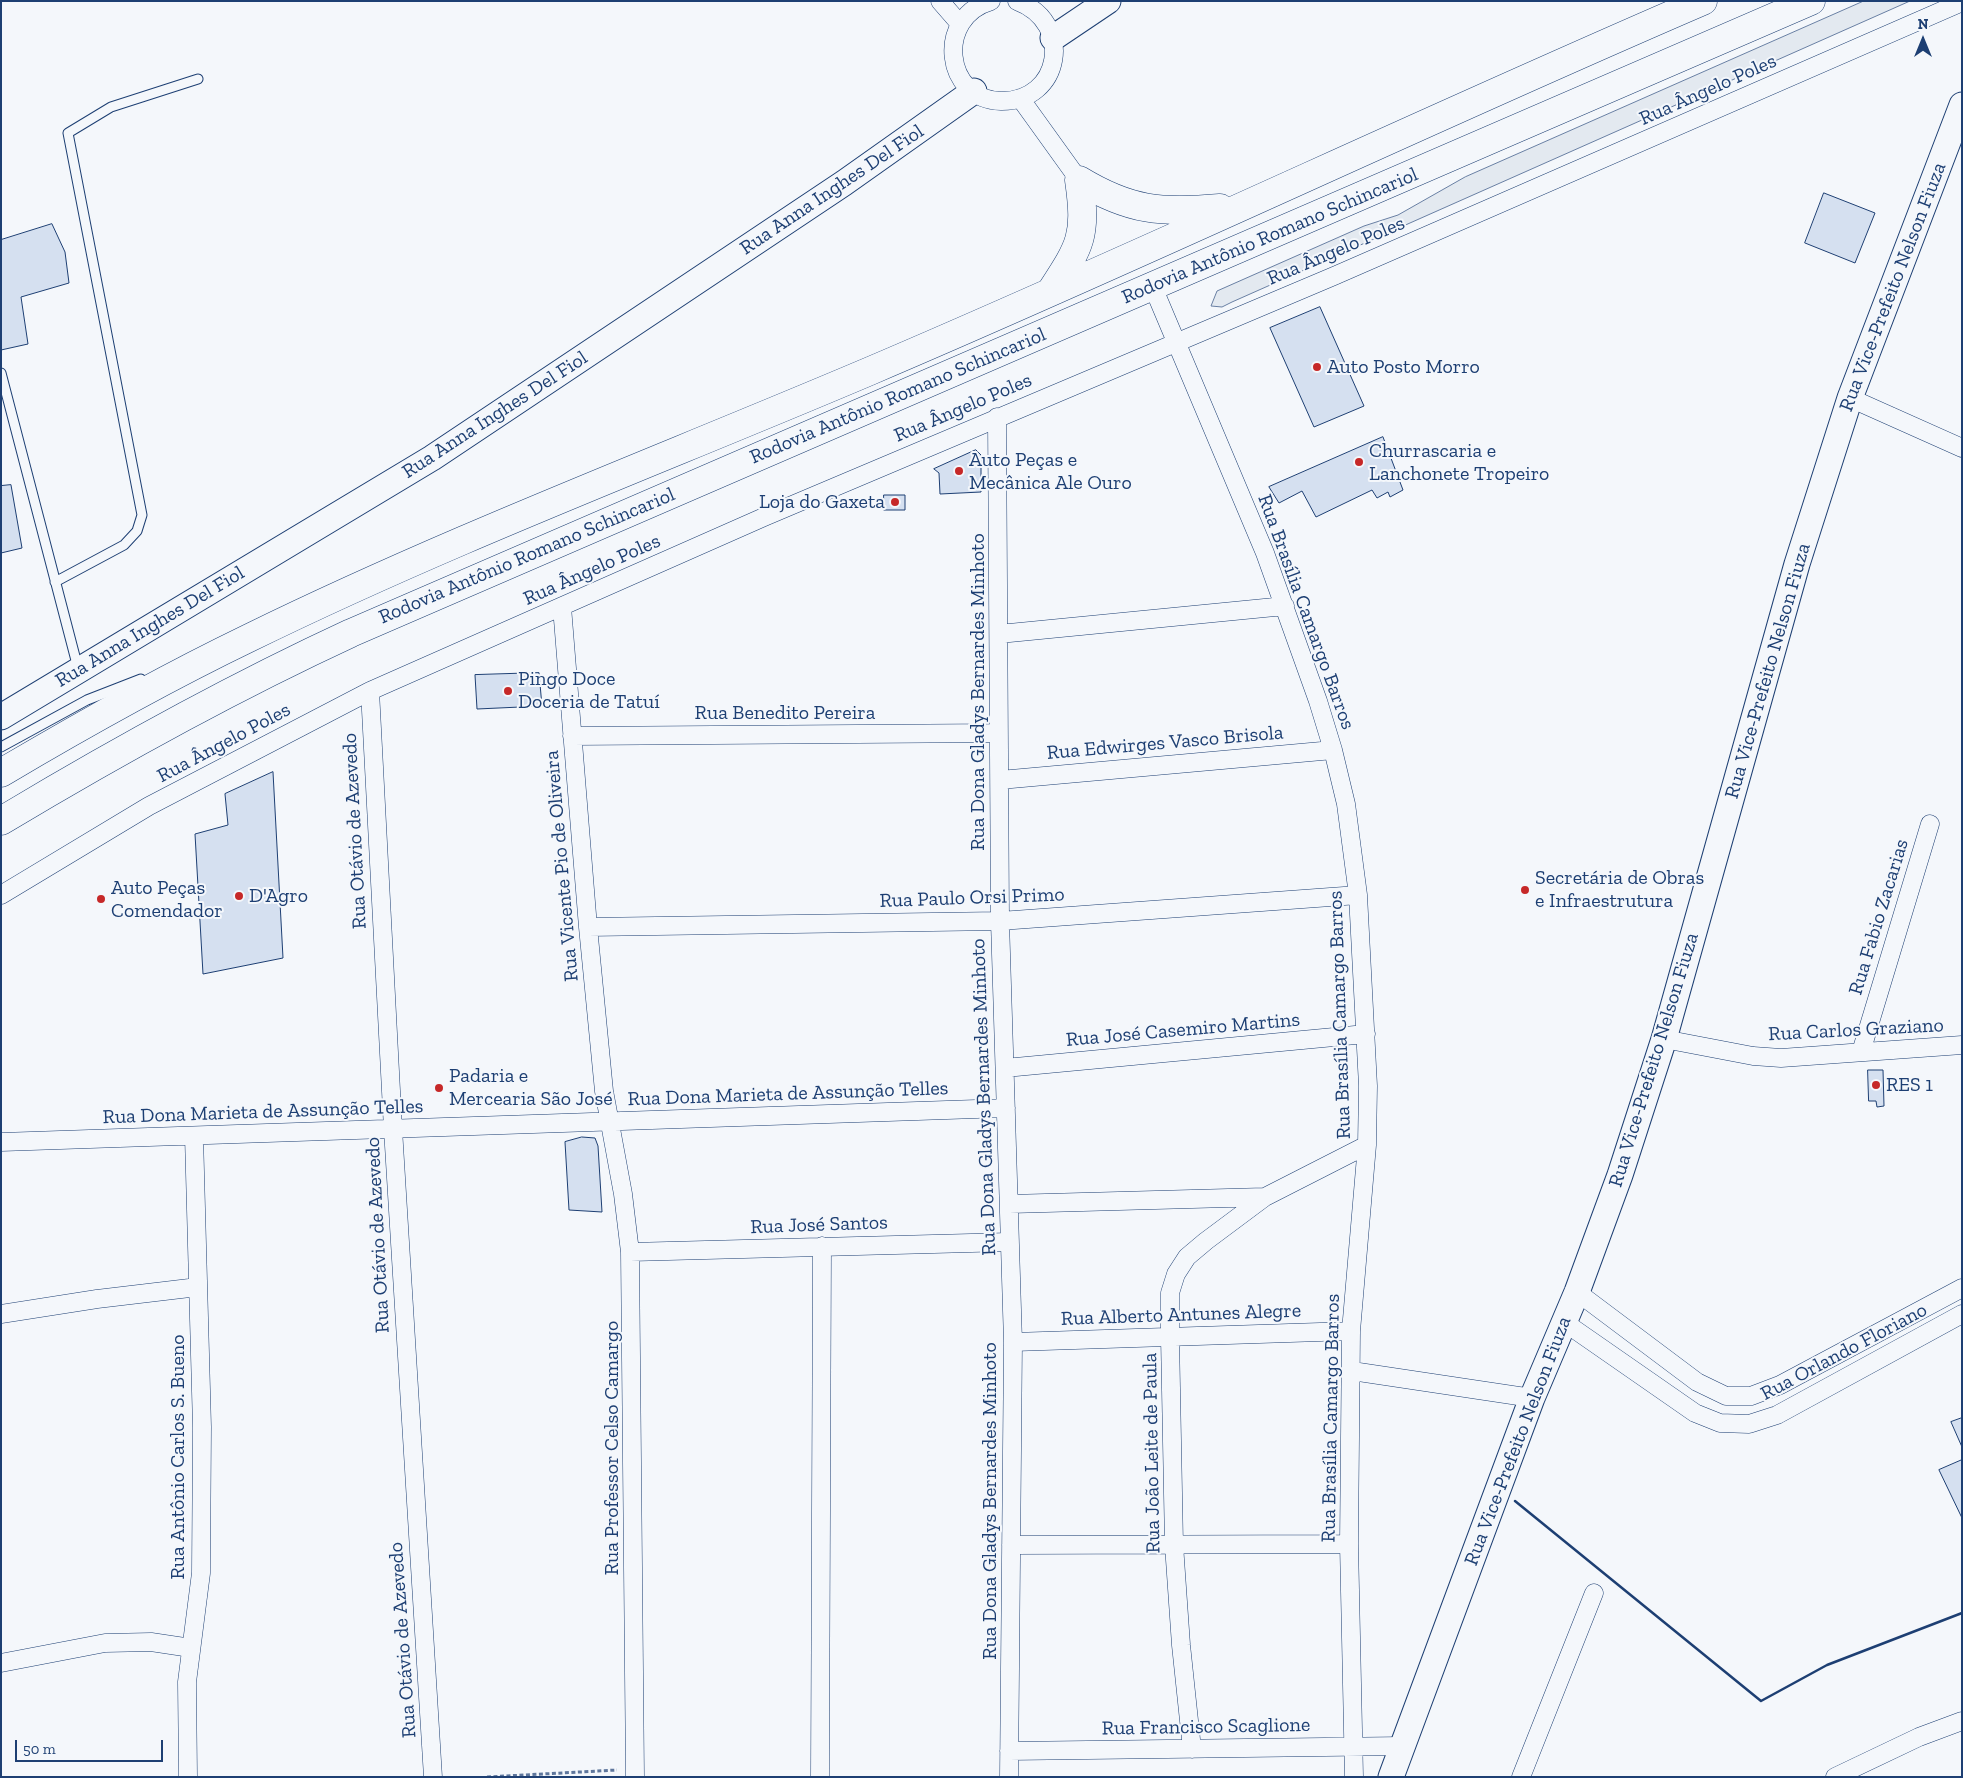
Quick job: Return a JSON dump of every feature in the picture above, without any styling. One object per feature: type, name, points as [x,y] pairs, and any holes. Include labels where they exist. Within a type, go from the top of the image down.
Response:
[{"type":"highway","points":[[1631,32],[1655,1]]},
{"type":"highway","name":"Rodovia Antônio Romano Schincariol","points":[[1,773],[119,705],[246,639],[415,561],[874,369],[1703,1]]},
{"type":"highway","name":"Rodovia Antônio Romano Schincariol","points":[[1,821],[179,718],[268,672],[351,633],[1811,1]]},
{"type":"highway","points":[[1079,180],[1123,203],[1152,210],[1186,211],[1241,206]]},
{"type":"highway","points":[[1051,291],[1074,256],[1082,236],[1084,212],[1079,180]]},
{"type":"main road","points":[[1053,38],[1108,1]]},
{"type":"main road","name":"Rua Anna Inghes Del Fiol","points":[[1,716],[432,458],[844,183],[974,91]]},
{"type":"main road","name":"Rua Vice-Prefeito Nelson Fiuza","points":[[1390,1777],[1399,1746],[1532,1398],[1576,1292],[1620,1176],[1664,1039],[1797,564],[1850,398],[1962,105]]},
{"type":"street","points":[[940,1],[960,24]]},
{"type":"street","points":[[991,1],[981,4],[968,14],[960,24],[953,42],[953,59],[958,74],[974,91],[984,97],[1001,101],[1020,98],[1034,91],[1046,78],[1054,63],[1053,38],[1042,16],[1029,6],[1017,1]]},
{"type":"street","name":"Rua Ângelo Poles","points":[[1,895],[149,806],[370,691],[997,417],[1177,342],[1962,2]]},
{"type":"street","points":[[1020,98],[1079,180]]},
{"type":"street","name":"Rua Brasília Camargo Barros","points":[[1153,286],[1285,606],[1333,750],[1346,804],[1358,895],[1366,1034],[1367,1145],[1351,1331],[1349,1544],[1354,1777]]},
{"type":"street","points":[[1850,398],[1962,448]]},
{"type":"street","name":"Rua Dona Gladys Bernardes Minhoto","points":[[997,417],[1000,921],[1013,1342],[1009,1777]]},
{"type":"street","points":[[999,634],[1285,606]]},
{"type":"street","name":"Rua Vicente Pio de Oliveira","points":[[562,607],[588,927],[608,1122]]},
{"type":"street","name":"Rua Otávio de Azevedo","points":[[370,691],[393,1129],[433,1777]]},
{"type":"street","name":"Rua Benedito Pereira","points":[[572,736],[998,733]]},
{"type":"street","name":"Rua Edwirges Vasco Brisola","points":[[1000,780],[1333,750]]},
{"type":"street","name":"Rua Fabio Zacarias","points":[[1861,1052],[1930,824]]},
{"type":"street","name":"Rua Paulo Orsi Primo","points":[[588,927],[1000,921],[1358,895]]},
{"type":"street","name":"Rua José Casemiro Martins","points":[[1005,1068],[1366,1034]]},
{"type":"street","name":"Rua Carlos Graziano","points":[[1664,1039],[1753,1056],[1781,1058],[1962,1045]]},
{"type":"street","name":"Rua Dona Marieta de Assunção Telles","points":[[1,1142],[1006,1108]]},
{"type":"street","name":"Rua Professor Celso Camargo","points":[[608,1122],[623,1194],[630,1252],[635,1773]]},
{"type":"street","name":"Rua Antônio Carlos S. Bueno","points":[[188,1777],[187,1682],[202,1573],[202,1427],[194,1136]]},
{"type":"street","name":"Rua João Leite de Paula","points":[[1192,1749],[1181,1645],[1174,1545],[1170,1293],[1176,1274],[1187,1257],[1265,1197],[1367,1145]]},
{"type":"street","name":"Rua João Leite de Paula","points":[[1009,1204],[1265,1197]]},
{"type":"street","name":"Rua José Santos","points":[[630,1252],[1009,1242]]},
{"type":"street","points":[[820,1777],[822,1246]]},
{"type":"street","points":[[1,1314],[98,1299],[198,1288]]},
{"type":"street","name":"Rua Orlando Floriano","points":[[1576,1292],[1698,1382],[1726,1396],[1751,1396],[1780,1385],[1962,1288]]},
{"type":"street","name":"Rua Orlando Floriano","points":[[1564,1322],[1695,1412],[1720,1423],[1749,1424],[1777,1415],[1962,1314]]},
{"type":"street","name":"Rua Alberto Antunes Alegre","points":[[1013,1342],[1351,1331]]},
{"type":"street","points":[[1352,1371],[1532,1398]]},
{"type":"street","points":[[1010,1545],[1349,1544]]},
{"type":"street","points":[[1521,1777],[1594,1593]]},
{"type":"street","points":[[1,1663],[105,1643],[151,1642],[191,1648]]},
{"type":"street","points":[[1835,1777],[1919,1737],[1962,1721]]},
{"type":"street","name":"Rua Francisco Scaglione","points":[[1009,1751],[1353,1745],[1399,1746]]},
{"type":"street","points":[[1380,1777],[1399,1746]]},
{"type":"lane","points":[[55,582],[124,545],[137,531],[142,515],[68,133],[111,108],[198,79]]},
{"type":"lane","points":[[1,373],[78,671]]},
{"type":"lane","points":[[1,747],[87,700],[246,639]]},
{"type":"path","points":[[487,1777],[635,1773]]},
{"type":"shaded area","points":[[1864,1],[1910,1],[1222,307],[1211,306],[1217,291],[1364,226],[1398,215],[1465,177]]},
{"type":"building","points":[[1824,193],[1875,213],[1855,263],[1805,243]]},
{"type":"building","points":[[52,224],[65,252],[69,283],[21,297],[28,344],[1,350],[1,240]]},
{"type":"building","name":"Auto Posto Morro","points":[[1320,307],[1364,406],[1314,427],[1270,328]]},
{"type":"building","name":"Churrascaria e Lanchonete Tropeiro","points":[[1383,437],[1403,490],[1390,497],[1388,492],[1377,498],[1372,490],[1316,517],[1302,491],[1279,503],[1269,487]]},
{"type":"building","name":"Auto Peças e Mecânica Ale Ouro","points":[[976,450],[981,455],[981,492],[940,494],[939,473],[934,469]]},
{"type":"building","points":[[11,485],[22,548],[1,553],[1,486]]},
{"type":"building","name":"Loja do Gaxeta","points":[[884,495],[905,495],[905,510],[884,510]]},
{"type":"building","name":"Pingo Doce Doceria de Tatuí","points":[[539,673],[542,706],[477,709],[475,675]]},
{"type":"building","name":"D'Agro","points":[[273,772],[283,958],[203,974],[195,834],[228,825],[225,794]]},
{"type":"building","name":"RES 1","points":[[1868,1070],[1883,1070],[1884,1106],[1877,1107],[1876,1101],[1869,1101]]},
{"type":"building","points":[[582,1137],[595,1138],[598,1146],[602,1212],[569,1210],[565,1142]]},
{"type":"building","points":[[1962,1418],[1962,1447],[1951,1422]]},
{"type":"building","points":[[1962,1460],[1962,1518],[1939,1470]]},
{"type":"wall","points":[[1515,1501],[1761,1701],[1827,1665],[1962,1613]]},
{"type":"place","name":"Auto Posto Morro","points":[[1317,367]]},
{"type":"place","name":"Churrascaria e Lanchonete Tropeiro","points":[[1359,462]]},
{"type":"place","name":"Auto Peças e Mecânica Ale Ouro","points":[[959,471]]},
{"type":"place","name":"Loja do Gaxeta","points":[[895,502]]},
{"type":"place","name":"Pingo Doce Doceria de Tatuí","points":[[508,691]]},
{"type":"place","name":"Secretária de Obras e Infraestrutura","points":[[1525,890]]},
{"type":"place","name":"D'Agro","points":[[239,896]]},
{"type":"place","name":"Auto Peças Comendador","points":[[101,899]]},
{"type":"place","name":"RES 1","points":[[1876,1085]]},
{"type":"place","name":"Padaria e Mercearia São José","points":[[439,1088]]}]
